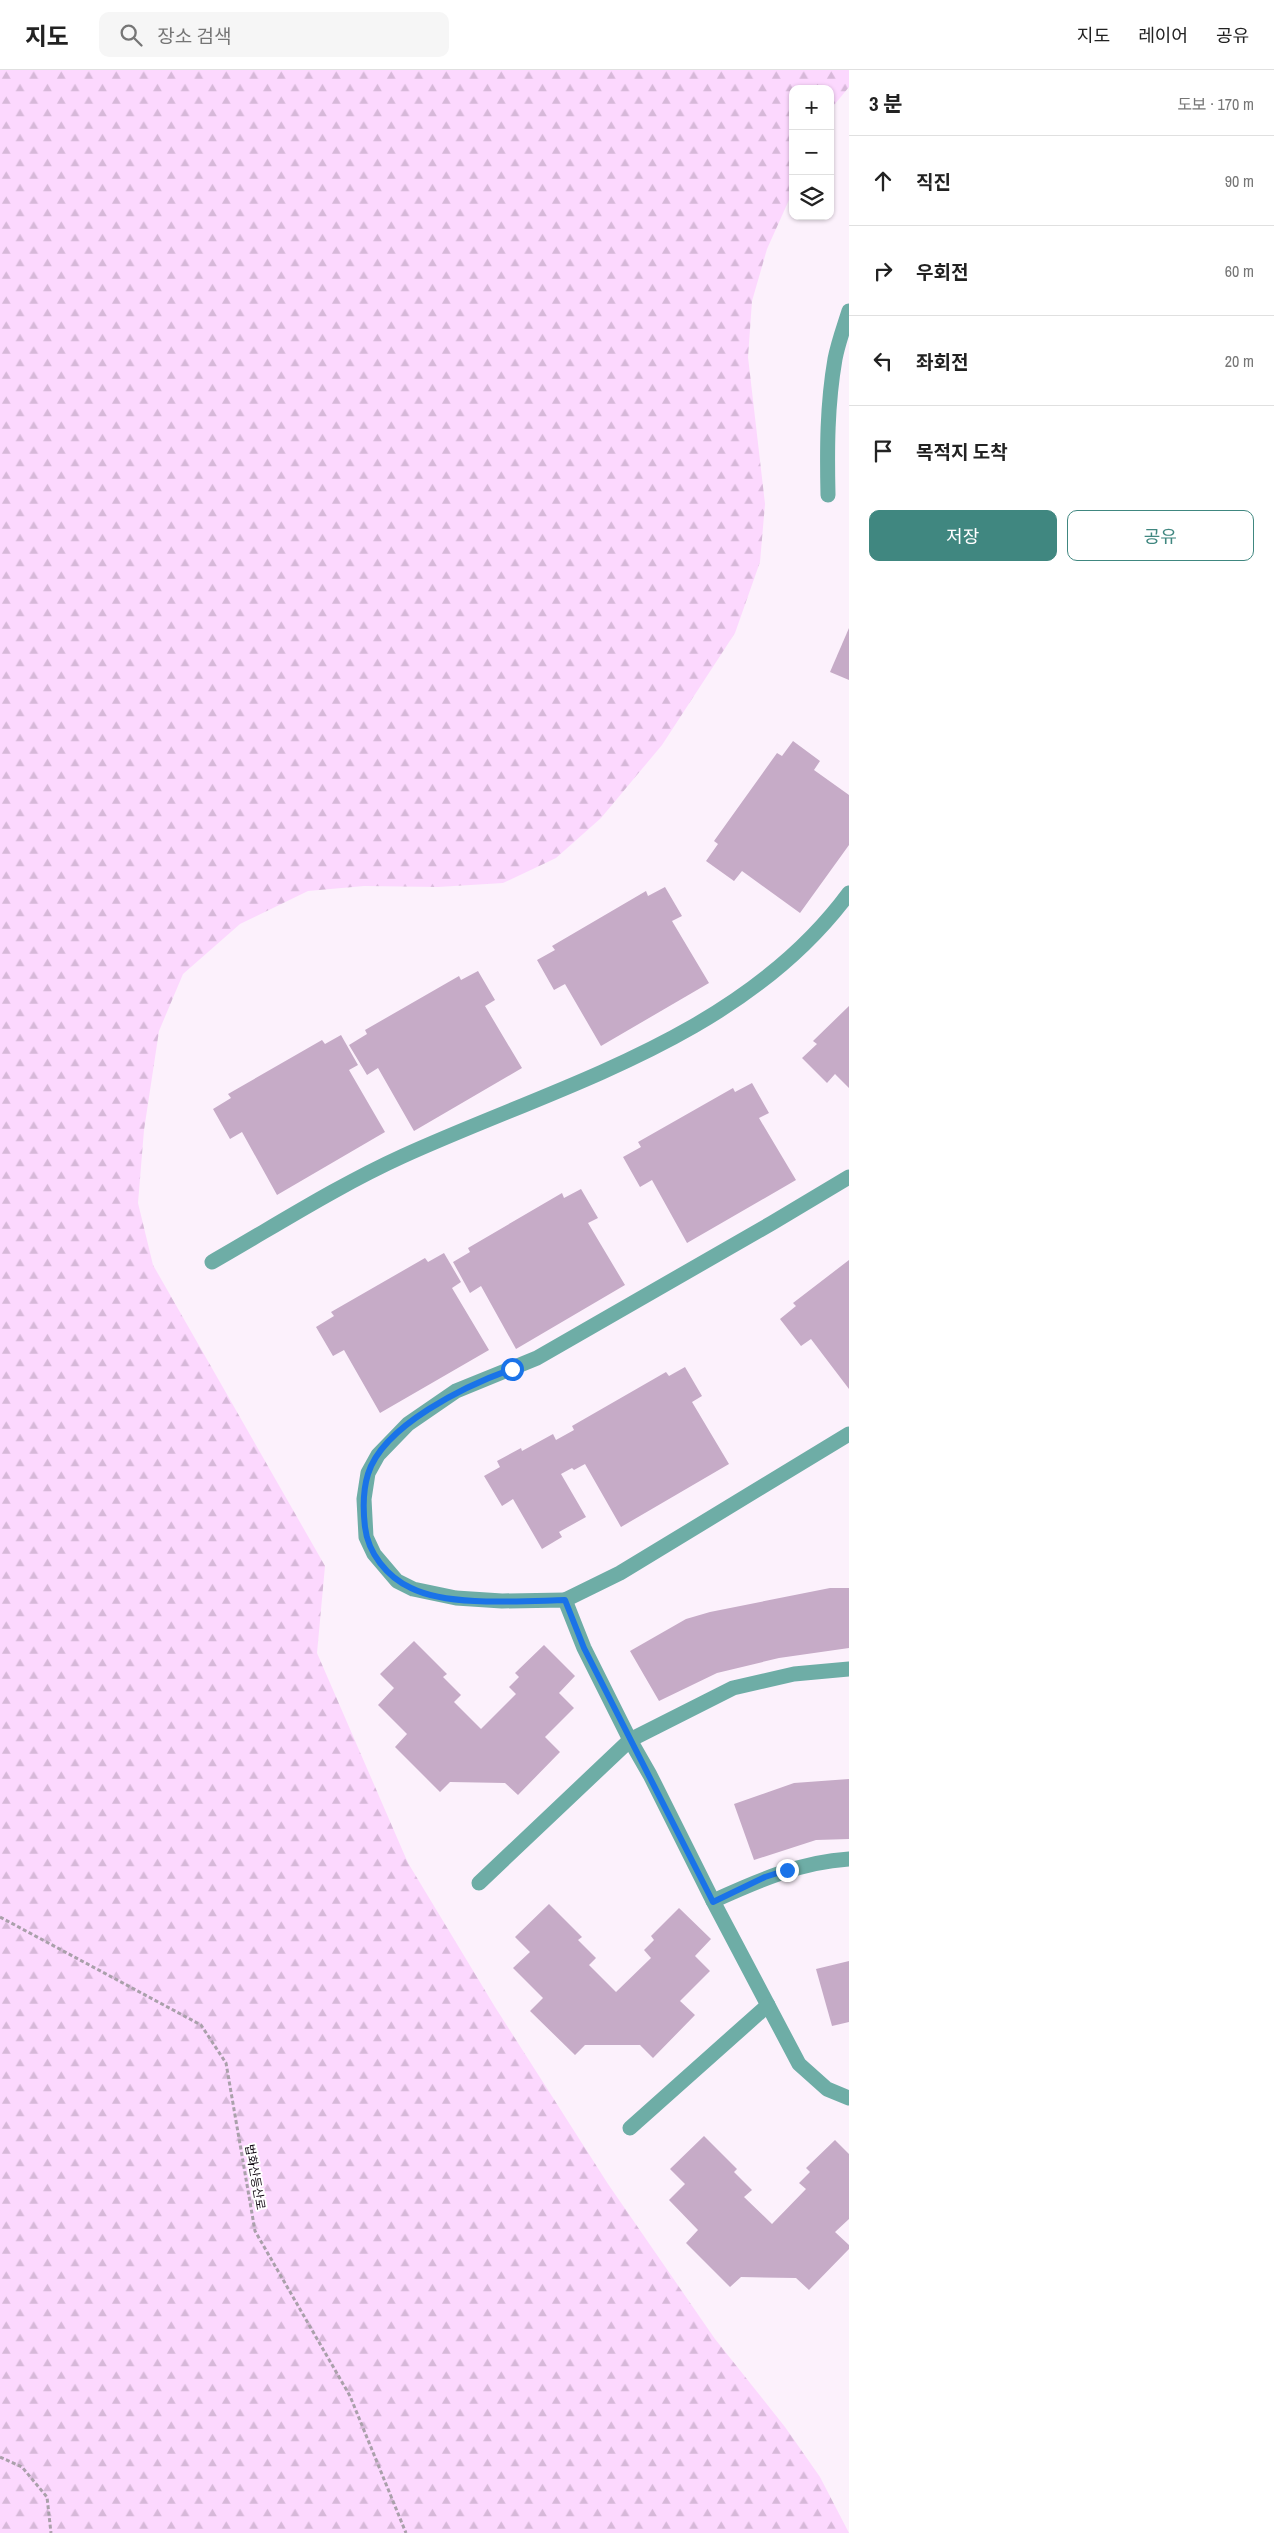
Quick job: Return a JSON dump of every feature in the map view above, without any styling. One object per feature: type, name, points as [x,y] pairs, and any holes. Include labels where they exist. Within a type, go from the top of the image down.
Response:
[{"type":"lane","points":[[828,495],[827,436],[829,400],[835,357],[849,311]]},
{"type":"lane","points":[[212,1262],[352,1182],[403,1156],[569,1087],[667,1040],[736,999],[781,967],[813,937],[849,893]]},
{"type":"lane","points":[[849,1177],[772,1224],[537,1358],[456,1391],[408,1424],[378,1455],[368,1473],[364,1499],[366,1537],[374,1554],[397,1581],[413,1589],[456,1598],[502,1601],[565,1600],[628,1569],[849,1434]]},
{"type":"lane","points":[[565,1600],[584,1648],[630,1740],[650,1775],[713,1902],[799,2064],[827,2089],[849,2098]]},
{"type":"lane","points":[[479,1883],[630,1740],[733,1688],[794,1674],[849,1669]]},
{"type":"lane","points":[[713,1902],[780,1872],[814,1864],[849,1859]]},
{"type":"lane","points":[[630,2128],[768,2005]]},
{"type":"path","name":"법화산등산로","points":[[0,1917],[202,2025],[226,2062],[255,2231],[350,2396],[406,2533]]},
{"type":"path","points":[[0,2457],[22,2467],[47,2498],[50,2533]]},
{"type":"green space","points":[[0,70],[849,70],[849,87],[834,105],[834,85],[789,85],[789,200],[767,249],[752,301],[748,357],[765,504],[760,562],[735,633],[662,745],[601,818],[556,858],[503,883],[438,887],[364,886],[308,891],[240,924],[183,974],[159,1031],[144,1130],[138,1203],[153,1265],[325,1566],[317,1653],[408,1863],[495,2007],[608,2184],[715,2339],[785,2427],[820,2477],[849,2533],[0,2533]]},
{"type":"building","points":[[849,628],[849,680],[830,672]]},
{"type":"building","points":[[793,741],[820,761],[814,770],[849,795],[849,845],[800,913],[742,871],[734,881],[706,861],[718,844],[714,841],[777,753],[782,756]]},
{"type":"building","points":[[665,887],[682,916],[672,921],[709,983],[601,1046],[565,984],[554,990],[537,960],[555,950],[552,946],[646,891],[648,896]]},
{"type":"building","points":[[478,971],[495,1000],[485,1006],[522,1068],[414,1131],[378,1068],[367,1075],[349,1045],[367,1034],[365,1030],[459,976],[461,980]]},
{"type":"building","points":[[849,1006],[849,1088],[835,1074],[827,1083],[802,1058],[817,1044],[813,1041]]},
{"type":"building","points":[[341,1035],[358,1065],[349,1070],[385,1132],[277,1195],[242,1132],[230,1139],[213,1109],[231,1098],[228,1094],[322,1040],[325,1044]]},
{"type":"building","points":[[752,1083],[769,1113],[759,1118],[796,1180],[687,1243],[652,1180],[640,1187],[623,1157],[641,1147],[638,1142],[733,1088],[735,1092]]},
{"type":"building","points":[[581,1189],[598,1218],[588,1223],[625,1285],[516,1349],[481,1286],[470,1293],[453,1262],[470,1252],[468,1248],[562,1193],[564,1198]]},
{"type":"building","points":[[444,1253],[461,1282],[452,1288],[489,1350],[380,1413],[344,1350],[333,1356],[316,1327],[334,1316],[331,1312],[425,1258],[428,1262]]},
{"type":"building","points":[[849,1260],[849,1389],[811,1339],[801,1346],[780,1319],[796,1306],[793,1303]]},
{"type":"building","points":[[685,1367],[702,1396],[692,1402],[729,1464],[621,1527],[585,1464],[574,1470],[572,1468],[561,1474],[586,1517],[559,1532],[562,1537],[542,1549],[513,1499],[502,1506],[484,1476],[500,1467],[497,1461],[521,1448],[522,1451],[553,1434],[556,1440],[574,1430],[572,1426],[666,1372],[669,1376]]},
{"type":"building","points":[[830,1588],[849,1588],[849,1648],[779,1658],[717,1673],[659,1701],[630,1651],[686,1619],[710,1612]]},
{"type":"building","points":[[414,1641],[447,1674],[443,1677],[461,1695],[454,1702],[481,1729],[516,1694],[509,1687],[519,1677],[515,1673],[544,1645],[575,1676],[559,1693],[574,1708],[545,1737],[560,1752],[518,1795],[505,1783],[450,1782],[440,1792],[395,1747],[407,1734],[378,1705],[394,1688],[380,1674]]},
{"type":"building","points":[[849,1779],[849,1839],[816,1840],[754,1860],[734,1804],[794,1783]]},
{"type":"building","points":[[549,1904],[582,1937],[578,1940],[596,1958],[589,1965],[616,1992],[651,1958],[644,1950],[654,1940],[651,1936],[679,1908],[711,1939],[695,1956],[710,1971],[680,2001],[695,2015],[653,2058],[640,2045],[585,2045],[575,2055],[530,2011],[543,1998],[513,1968],[530,1952],[515,1937]]},
{"type":"building","points":[[849,1961],[849,2022],[832,2026],[816,1969]]},
{"type":"building","points":[[704,2136],[737,2169],[734,2172],[752,2190],[744,2197],[772,2224],[806,2189],[799,2183],[810,2172],[806,2168],[835,2140],[849,2154],[849,2219],[835,2232],[849,2245],[849,2249],[809,2290],[796,2278],[741,2277],[730,2287],[686,2243],[698,2230],[669,2200],[685,2184],[670,2169]]},
{"type":"route","points":[[512,1369],[456,1391],[431,1407],[408,1424],[378,1455],[368,1473],[364,1499],[366,1537],[374,1554],[397,1581],[432,1595],[502,1601],[565,1600],[584,1648],[713,1902],[765,1877],[787,1870]]}]
